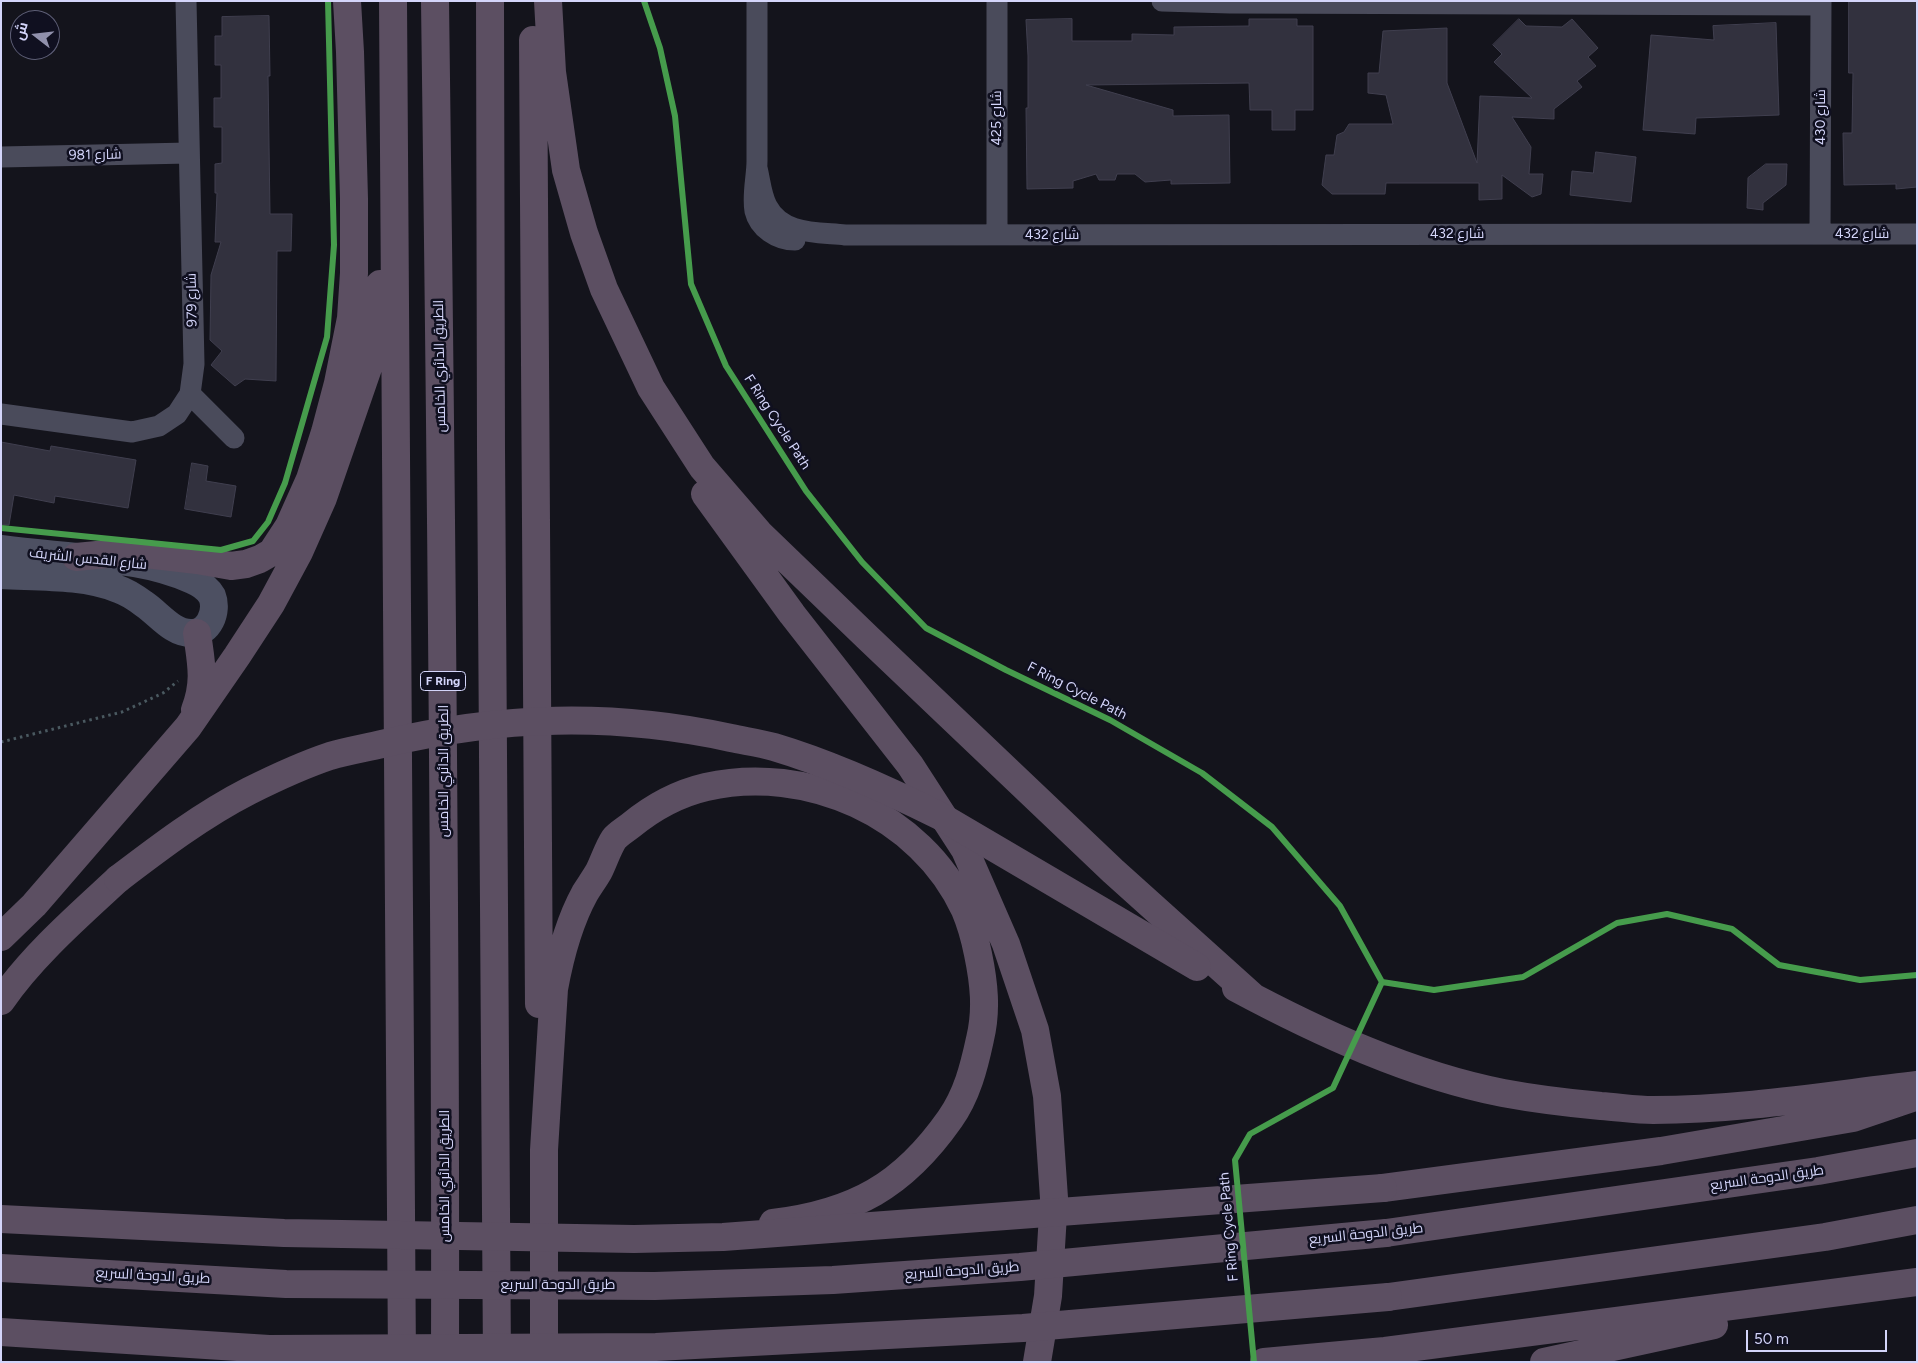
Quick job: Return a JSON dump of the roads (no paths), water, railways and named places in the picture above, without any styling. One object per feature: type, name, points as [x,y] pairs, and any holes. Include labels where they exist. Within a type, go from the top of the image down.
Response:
[{"type":"highway","points":[[76,557],[128,552],[231,566],[238,565],[260,559],[272,552],[289,526],[310,479],[325,432],[338,383],[350,318],[354,273],[354,208],[347,1]]},
{"type":"highway","points":[[393,1],[395,73],[402,1362]]},
{"type":"highway","name":"الطريق الدائري الخامس","points":[[435,1],[442,476],[446,978],[445,1362]]},
{"type":"highway","points":[[490,1],[497,1362]]},
{"type":"highway","points":[[534,1],[533,76],[538,586],[536,746],[540,1095],[544,1150]]},
{"type":"highway","points":[[548,1],[552,72],[566,170],[584,233],[604,290],[651,388],[670,433],[692,474],[718,513],[792,614],[910,765],[965,850],[1006,944],[1035,1030],[1047,1096],[1054,1198],[1048,1296],[1037,1362]]},
{"type":"highway","points":[[1,937],[34,905],[188,727],[271,604],[299,552],[324,498],[368,368],[378,312],[395,73]]},
{"type":"highway","points":[[651,388],[702,467],[759,533],[1113,871],[1252,996]]},
{"type":"highway","points":[[188,727],[202,687],[197,633]]},
{"type":"highway","points":[[1,1001],[50,945],[118,879],[204,816],[249,791],[330,756],[418,736],[469,727],[543,721],[602,720],[664,725],[773,747],[836,768],[940,816],[1198,967],[1252,996],[1312,1026],[1381,1056],[1449,1079],[1502,1092],[1569,1103],[1652,1110],[1747,1105],[1917,1085]]},
{"type":"highway","points":[[544,1362],[544,1150],[554,989],[558,965],[569,931],[584,895],[615,839],[647,812],[669,799],[691,790],[715,785],[760,780],[816,788],[843,798],[869,811],[908,836],[939,870],[965,910],[974,937],[985,991],[984,1023],[970,1081],[957,1108],[927,1150],[904,1173],[856,1202],[824,1214],[728,1228],[674,1230],[634,1238]]},
{"type":"highway","points":[[1,1219],[284,1233],[634,1238],[733,1236],[1383,1188],[1661,1151],[1853,1118],[1917,1096]]},
{"type":"highway","name":"طريق الدوحة السريع","points":[[1,1268],[286,1284],[664,1286],[833,1280],[1020,1267],[1386,1233],[1818,1171],[1917,1154]]},
{"type":"highway","points":[[1,1332],[269,1349],[656,1347],[1023,1328],[1388,1297],[1825,1237],[1917,1220]]},
{"type":"highway","points":[[1264,1362],[1385,1351],[1917,1282]]},
{"type":"highway","points":[[1544,1362],[1917,1282]]},
{"type":"street","name":"شارع 979","points":[[1,414],[132,432],[159,426],[177,414],[190,394],[194,364],[186,1]]},
{"type":"street","name":"شارع 432","points":[[757,1],[757,168],[754,200],[760,222],[768,231],[778,237],[789,240],[845,235],[1917,234]]},
{"type":"street","name":"شارع 425","points":[[997,1],[997,235]]},
{"type":"street","points":[[1162,1],[1821,3]]},
{"type":"street","name":"شارع 430","points":[[1820,234],[1821,3]]},
{"type":"street","name":"شارع 981","points":[[1,157],[189,152]]},
{"type":"street","points":[[190,394],[234,438]]},
{"type":"street","name":"شارع القدس الشريف","points":[[1,549],[146,564],[194,580],[212,596],[214,607],[212,618],[206,627],[197,633],[182,632],[173,628],[131,595],[98,583],[56,578],[1,576]]}]
